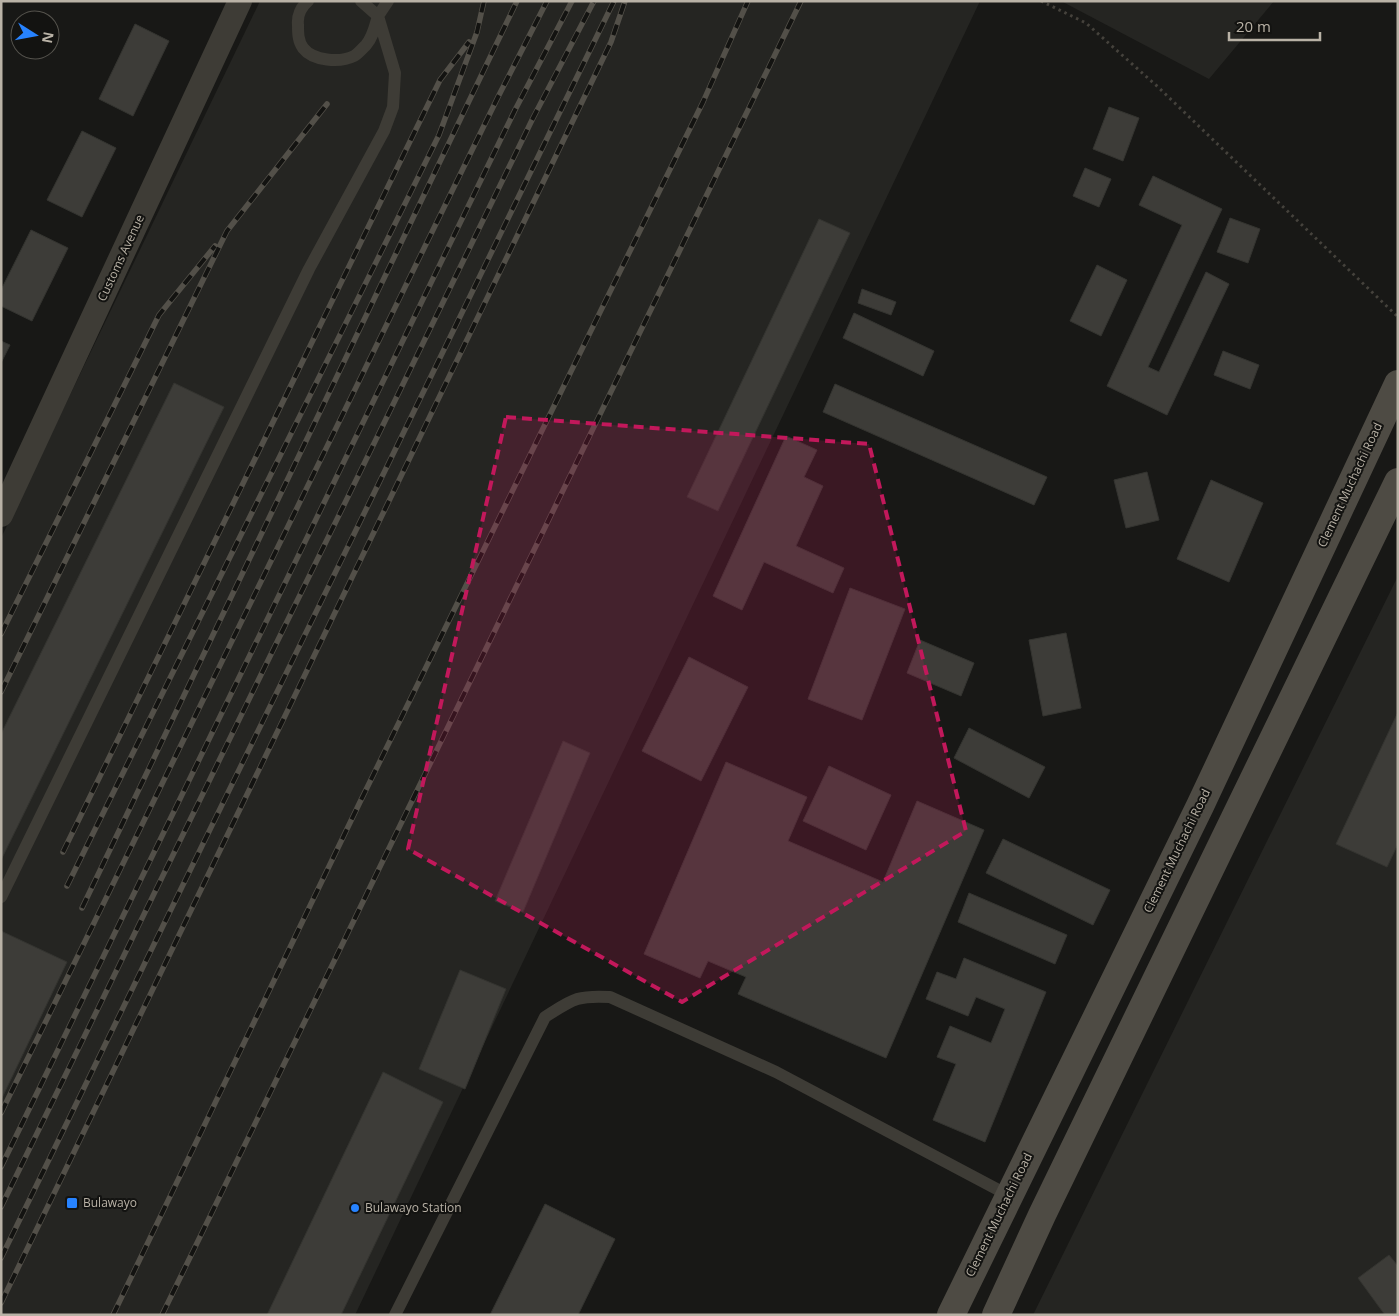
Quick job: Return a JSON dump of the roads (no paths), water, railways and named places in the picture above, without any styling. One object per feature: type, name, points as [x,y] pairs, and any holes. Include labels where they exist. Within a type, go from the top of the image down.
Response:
[{"type":"main road","name":"Clement Muchachi Road","points":[[951,1315],[1008,1195],[1200,806],[1398,384]]},
{"type":"main road","points":[[996,1315],[1042,1215],[1398,482]]},
{"type":"street","name":"Customs Avenue","points":[[1,515],[240,1]]},
{"type":"lane","points":[[308,1],[302,6],[298,20],[298,37],[302,46],[310,54],[325,59],[340,60],[355,56],[367,45],[378,16],[388,1]]},
{"type":"lane","points":[[1,896],[308,269],[384,131],[393,107],[395,73],[378,16],[361,1]]},
{"type":"lane","points":[[395,1315],[545,1017],[574,999],[582,997],[610,997],[776,1072],[1008,1195]]},
{"type":"railway","points":[[67,886],[439,135],[477,32],[484,1]]},
{"type":"railway","points":[[82,908],[517,1]]},
{"type":"railway","points":[[1,1113],[498,97],[547,1]]},
{"type":"railway","points":[[1,1167],[515,110],[572,1]]},
{"type":"railway","points":[[1,1207],[533,118],[594,1]]},
{"type":"railway","points":[[1,1258],[614,1]]},
{"type":"railway","points":[[1,1303],[611,42],[625,1]]},
{"type":"railway","points":[[113,1315],[360,802],[703,102],[748,1]]},
{"type":"railway","points":[[162,1315],[801,1]]},
{"type":"railway","points":[[63,852],[440,80],[469,42]]},
{"type":"railway","points":[[1,692],[227,231],[327,104]]},
{"type":"railway","points":[[1,634],[159,315],[215,246]]},
{"type":"place","name":"Bulawayo","points":[[72,1203]]},
{"type":"place","name":"Bulawayo Station","points":[[355,1208]]}]
